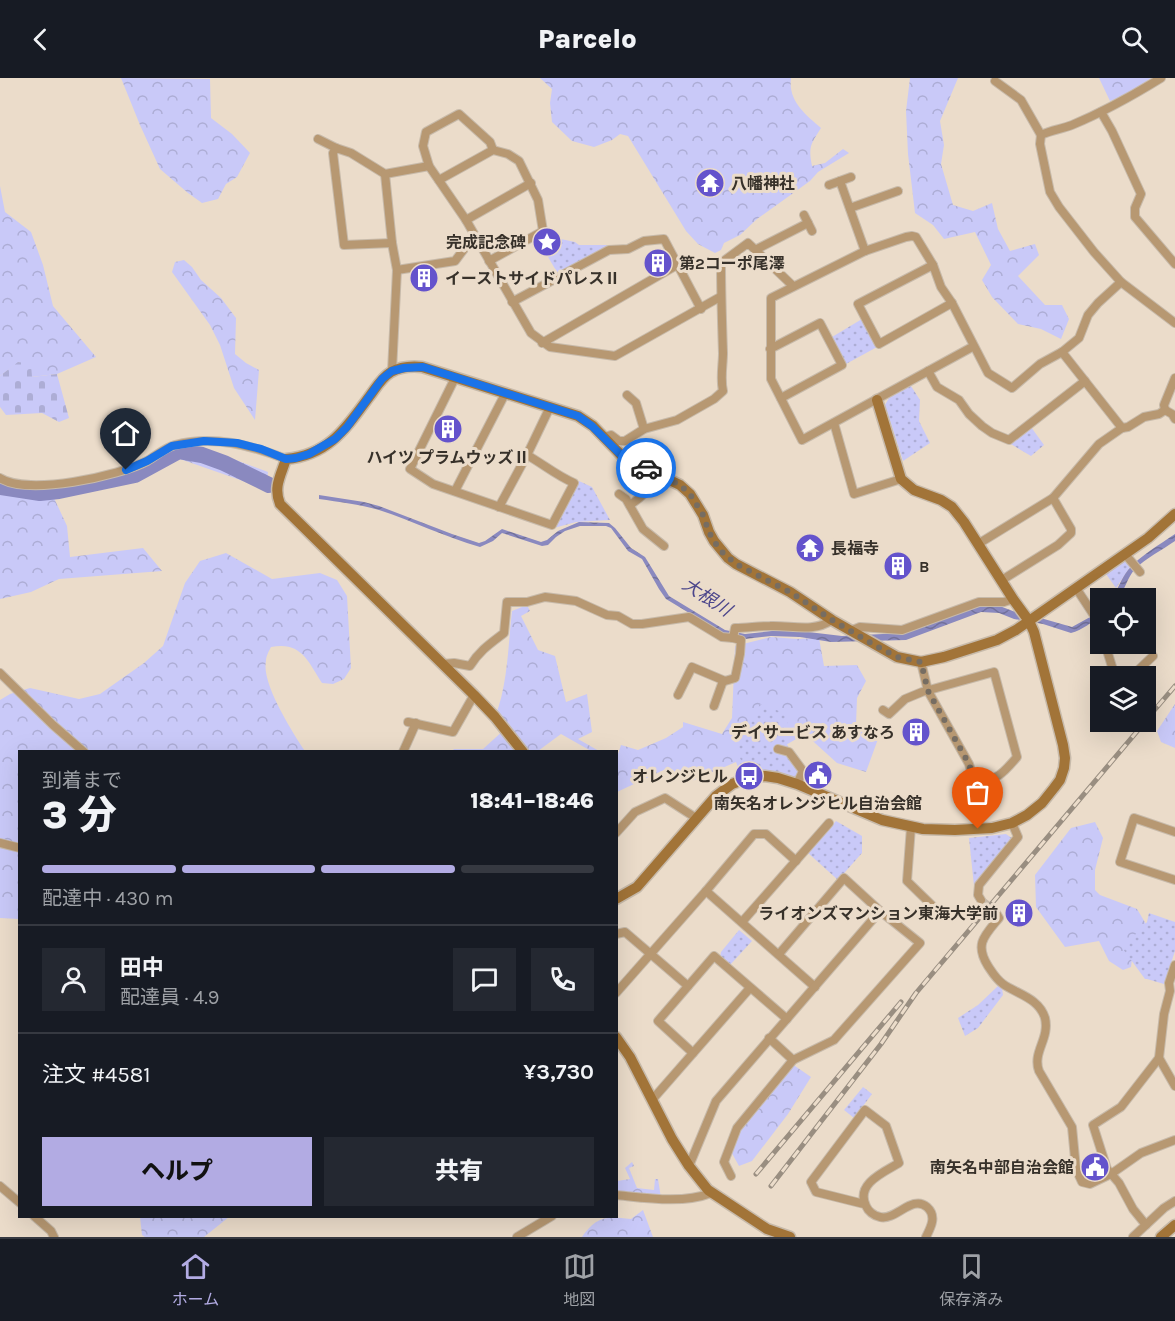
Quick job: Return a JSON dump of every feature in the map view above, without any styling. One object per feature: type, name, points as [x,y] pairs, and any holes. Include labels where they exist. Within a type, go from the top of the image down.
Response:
[{"type":"street","points":[[1041,135],[1050,130],[1070,126],[1101,112],[1161,78]]},
{"type":"street","points":[[995,81],[1021,100],[1041,135],[1040,144],[1050,192],[1066,216],[1121,282],[1175,323]]},
{"type":"street","points":[[1101,112],[1141,194],[1135,208],[1135,217],[1175,264]]},
{"type":"street","points":[[493,150],[490,142],[459,114],[426,132],[423,146],[429,166],[466,220],[531,333],[542,343],[550,348],[615,356],[720,297]]},
{"type":"street","points":[[318,139],[351,153],[385,174],[429,166]]},
{"type":"street","points":[[336,148],[333,153],[344,244],[392,243]]},
{"type":"street","points":[[439,180],[493,150],[519,161],[538,200],[543,231],[489,261]]},
{"type":"street","points":[[385,174],[392,243],[398,270],[392,371]]},
{"type":"street","points":[[829,185],[851,177]]},
{"type":"street","points":[[840,181],[865,251]]},
{"type":"street","points":[[466,220],[531,183]]},
{"type":"street","points":[[850,208],[898,191]]},
{"type":"street","points":[[755,250],[806,219],[812,231]]},
{"type":"street","points":[[975,346],[802,440],[771,379],[771,298],[865,251],[912,236],[918,240],[933,265],[941,287],[952,303],[975,346],[988,373],[1012,388],[1040,364],[1062,352],[1079,338],[1088,315],[1121,282]]},
{"type":"street","points":[[512,302],[609,249],[628,249],[644,241],[664,239],[700,309]]},
{"type":"street","points":[[398,270],[455,261],[470,240]]},
{"type":"street","points":[[604,437],[611,435],[622,442],[644,429],[677,420],[714,399],[723,391],[721,383],[723,356],[721,263],[748,243],[793,286]]},
{"type":"street","points":[[542,343],[677,265]]},
{"type":"street","points":[[933,265],[858,303],[879,344],[952,303]]},
{"type":"street","points":[[770,349],[820,323],[842,364],[781,398]]},
{"type":"street","points":[[1062,352],[1122,428]]},
{"type":"street","points":[[0,478],[21,484],[48,485],[106,475],[147,461],[172,446],[204,441],[237,443],[286,459],[296,458],[309,454],[335,439],[347,427],[382,379],[392,371],[423,367],[578,416],[592,426],[625,459],[680,485],[690,494],[703,515],[714,541],[736,564],[790,592],[851,632],[897,657],[921,662],[997,640],[1076,588],[1129,558],[1175,514]]},
{"type":"street","points":[[928,371],[937,387],[959,400],[982,426],[1009,440],[1085,381]]},
{"type":"street","points":[[455,378],[410,469],[433,484],[552,525],[574,483],[527,456]]},
{"type":"street","points":[[1165,410],[1164,405],[1175,378]]},
{"type":"street","points":[[455,491],[505,394]]},
{"type":"street","points":[[627,395],[636,403],[644,429]]},
{"type":"street","points":[[618,898],[637,887],[716,796],[732,784],[751,777],[765,776],[797,784],[882,820],[911,827],[955,830],[1012,824],[1042,803],[1060,780],[1065,758],[1063,745],[1034,632],[1029,621],[952,507],[914,489],[901,479],[877,400]]},
{"type":"street","points":[[499,507],[550,407]]},
{"type":"street","points":[[1165,410],[1175,418]]},
{"type":"street","points":[[978,544],[1053,498],[1099,444],[1122,428],[1165,410]]},
{"type":"street","points":[[834,423],[855,494],[901,479]]},
{"type":"street","points":[[286,459],[276,488],[276,496],[280,504],[474,695],[522,750]]},
{"type":"street","points":[[630,505],[654,485],[660,475]]},
{"type":"street","points":[[619,494],[626,499],[643,529],[664,546]]},
{"type":"street","points":[[1002,580],[1058,545],[1071,533],[1071,529],[1053,498]]},
{"type":"street","points":[[1129,558],[1140,572]]},
{"type":"street","points":[[1076,588],[1090,609]]},
{"type":"street","points":[[443,664],[454,663],[470,666],[484,647],[504,633],[507,602],[527,602],[545,597],[576,602],[607,615],[618,616],[632,624],[689,617],[722,637],[734,634]]},
{"type":"street","points":[[851,632],[860,627],[902,630],[979,602],[1004,602],[1013,599]]},
{"type":"street","points":[[734,634],[735,628],[771,626],[816,628],[832,620]]},
{"type":"street","points":[[678,695],[683,676],[692,667],[723,681],[735,678],[741,640],[734,634]]},
{"type":"street","points":[[1142,666],[1153,656]]},
{"type":"street","points":[[921,662],[928,691],[969,764],[978,805],[978,829]]},
{"type":"street","points":[[888,714],[905,699],[994,672],[1017,757],[1002,774],[994,779],[975,784]]},
{"type":"street","points":[[0,673],[82,750]]},
{"type":"street","points":[[714,706],[723,681]]},
{"type":"street","points":[[404,750],[412,723],[453,732],[474,695]]},
{"type":"street","points":[[778,749],[789,752],[803,771],[797,784]]},
{"type":"street","points":[[618,831],[635,812],[665,798],[696,818]]},
{"type":"street","points":[[1175,832],[1134,819],[1120,862],[1175,880]]},
{"type":"street","points":[[742,922],[829,823]]},
{"type":"street","points":[[981,900],[978,895],[979,885],[1018,837],[1012,824]]},
{"type":"street","points":[[911,827],[907,881],[943,916]]},
{"type":"street","points":[[618,991],[754,834],[766,834],[796,861]]},
{"type":"street","points":[[0,843],[18,848]]},
{"type":"street","points":[[731,1176],[724,1162],[737,1128],[793,1060],[834,1040],[920,943],[844,878],[779,954]]},
{"type":"street","points":[[706,891],[815,987]]},
{"type":"street","points":[[689,1166],[716,1101],[880,911]]},
{"type":"street","points":[[995,911],[999,918],[984,936],[981,952],[986,964],[998,980],[1036,1002],[1045,1018],[1045,1037],[1036,1064],[1072,1127],[1077,1173],[1082,1182],[1090,1184],[1141,1153],[1175,1140]]},
{"type":"street","points":[[618,934],[625,932],[688,986]]},
{"type":"street","points":[[693,1053],[658,1021],[714,956],[787,1019]]},
{"type":"street","points":[[1146,1224],[1133,1209],[1119,1183],[1107,1169],[1093,1125],[1121,1107],[1159,1059],[1164,1014],[1172,992],[1169,983],[1175,965]]},
{"type":"street","points":[[652,1100],[750,988]]},
{"type":"street","points":[[769,1038],[793,1060]]},
{"type":"street","points":[[618,1040],[630,1057],[672,1139],[689,1166],[711,1192],[766,1229],[790,1237]]},
{"type":"street","points":[[1159,1059],[1175,1086]]},
{"type":"street","points":[[864,1204],[816,1192],[811,1182],[865,1110],[886,1126],[899,1163],[870,1181],[865,1187],[864,1204],[869,1211],[881,1218],[890,1217],[915,1204],[923,1205],[930,1209],[933,1215],[933,1223],[926,1237]]},
{"type":"street","points":[[0,1186],[18,1201]]},
{"type":"street","points":[[618,1195],[653,1199],[699,1197],[711,1192]]},
{"type":"street","points":[[1133,1237],[1164,1208],[1175,1201]]},
{"type":"street","points":[[36,1218],[51,1231],[54,1237]]},
{"type":"street","points":[[518,1237],[549,1218]]},
{"type":"street","points":[[1161,1237],[1175,1225]]},
{"type":"green space","points":[[121,78],[210,79],[211,118],[232,134],[250,153],[237,177],[226,184],[218,199],[202,203],[160,169]]},
{"type":"green space","points":[[540,78],[791,78],[792,94],[795,100],[821,128],[811,146],[812,166],[825,163],[843,149],[849,153],[818,172],[810,181],[757,219],[740,235],[724,243],[721,250],[715,253],[698,244],[686,231],[628,136],[620,134],[594,147],[572,141],[552,122],[550,103],[552,89]]},
{"type":"green space","points":[[910,78],[958,78],[940,121],[944,145],[941,164],[953,205],[973,211],[992,203],[998,229],[1010,251],[1035,244],[1039,255],[1018,276],[1045,305],[1062,305],[1069,319],[1061,339],[1041,329],[1018,324],[992,297],[982,280],[991,265],[975,232],[944,239],[933,225],[915,213],[906,111]]},
{"type":"green space","points":[[1099,78],[1151,78],[1126,95],[1110,101]]},
{"type":"green space","points":[[0,186],[5,212],[31,232],[43,265],[53,306],[96,357],[57,374],[31,377],[19,362],[0,376]]},
{"type":"green space","points":[[542,235],[575,242],[579,245],[608,245],[558,274],[537,238]]},
{"type":"green space","points":[[184,260],[221,298],[236,318],[235,354],[259,370],[255,420],[234,388],[220,345],[210,325],[172,272],[175,262]]},
{"type":"green space","points":[[862,319],[877,347],[846,364],[832,337]]},
{"type":"green space","points":[[18,362],[31,364],[32,377],[57,374],[69,418],[59,422],[42,413],[6,415],[0,407],[0,376]]},
{"type":"green space","points":[[911,386],[920,400],[919,421],[930,443],[903,461],[885,405],[889,398]]},
{"type":"green space","points":[[1031,427],[1044,445],[1031,456],[1009,443]]},
{"type":"green space","points":[[185,444],[268,472],[266,489],[160,452]]},
{"type":"green space","points":[[579,481],[592,487],[610,520],[576,522],[554,528]]},
{"type":"green space","points":[[0,482],[21,490],[48,485],[67,526],[70,557],[143,548],[162,571],[59,579],[31,592],[0,599]]},
{"type":"green space","points":[[226,553],[272,579],[320,573],[337,580],[347,596],[351,668],[344,679],[333,684],[322,683],[308,660],[297,650],[290,647],[271,647],[266,657],[268,682],[286,720],[304,750],[18,750],[18,919],[0,918],[0,700],[10,694],[30,688],[79,699],[100,694],[144,663],[163,646],[185,583],[200,561]]},
{"type":"green space","points":[[1123,561],[1130,567],[1116,588],[1106,574]]},
{"type":"green space","points":[[527,605],[530,611],[521,616],[538,650],[555,656],[566,702],[587,694],[592,732],[578,739],[597,750],[589,750],[561,734],[539,750],[453,750],[483,749],[505,729],[495,717],[505,678],[512,611]]},
{"type":"green space","points":[[771,637],[819,638],[824,666],[857,665],[866,681],[857,698],[856,725],[878,739],[866,772],[837,763],[805,734],[784,746],[796,779],[741,775],[736,762],[690,782],[666,769],[618,792],[618,754],[621,745],[638,750],[666,738],[683,727],[683,722],[722,734],[732,718],[735,646]]},
{"type":"green space","points":[[760,704],[790,715],[785,735],[788,746],[786,754],[799,771],[798,775],[793,777],[747,772],[735,748]]},
{"type":"green space","points":[[1175,704],[1175,748],[1161,742],[1157,731]]},
{"type":"green space","points":[[836,821],[862,836],[862,853],[838,880],[808,853]]},
{"type":"green space","points":[[1095,822],[1103,838],[1095,870],[1095,890],[1100,895],[1137,909],[1149,929],[1133,951],[1131,967],[1123,970],[1109,961],[1099,941],[1065,947],[1036,907],[1035,875],[1071,828]]},
{"type":"green space","points":[[1006,834],[1013,839],[974,886],[969,838]]},
{"type":"green space","points":[[1149,913],[1175,922],[1175,951],[1164,984],[1145,979],[1123,949],[1129,945],[1147,922]]},
{"type":"green space","points":[[739,930],[752,941],[730,965],[720,957],[721,952]]},
{"type":"green space","points":[[998,986],[1002,988],[1003,995],[978,1028],[965,1036],[958,1018],[978,1005]]},
{"type":"green space","points":[[793,1060],[795,1066],[811,1077],[788,1114],[752,1161],[739,1166],[729,1148],[737,1128]]},
{"type":"green space","points":[[863,1087],[872,1094],[854,1118],[844,1110]]},
{"type":"green space","points":[[632,1162],[634,1166],[629,1168],[637,1188],[654,1190],[655,1179],[658,1179],[661,1198],[618,1192],[618,1181],[630,1179],[625,1168]]},
{"type":"green space","points":[[643,1210],[653,1237],[582,1237],[598,1221],[609,1218],[631,1219]]},
{"type":"green space","points":[[140,1218],[228,1218],[204,1237],[145,1237],[142,1235]]},
{"type":"water","points":[[319,495],[379,506],[479,543],[502,529],[541,542],[558,531],[579,522],[609,523],[631,548],[645,557],[669,596],[725,630],[745,634],[772,631],[800,631],[842,636],[903,633],[975,607],[997,605],[1072,627],[1090,617],[1090,623],[1071,633],[999,613],[981,612],[906,640],[831,642],[800,637],[771,636],[745,639],[724,634],[666,599],[642,559],[628,551],[611,528],[606,526],[580,526],[565,531],[548,545],[542,546],[502,533],[493,541],[480,547],[379,510],[319,499]]},
{"type":"water","points":[[1175,534],[1175,541],[1135,569],[1124,588],[1118,588],[1125,574],[1150,550]]},
{"type":"waterway","name":"大根川","points":[[0,487],[40,493],[59,491],[135,475],[179,451],[202,455],[224,463],[269,485]]},
{"type":"tunnel","points":[[981,900],[995,911]]},
{"type":"railway","points":[[1156,708],[1175,686]]},
{"type":"railway","points":[[771,1186],[881,1044],[916,993],[1137,732]]},
{"type":"railway","points":[[756,1174],[901,1002]]},
{"type":"way so far","points":[[646,468],[680,485],[690,494],[698,504],[714,541],[721,551],[736,564],[790,592],[878,647],[897,657],[921,662],[928,691],[969,764],[978,805],[978,829]]},
{"type":"place","name":"八幡神社","points":[[710,183]]},
{"type":"place","name":"完成記念碑","points":[[547,242]]},
{"type":"place","name":"第2コーポ尾澤","points":[[658,263]]},
{"type":"place","name":"イーストサイドパレスⅡ","points":[[424,278]]},
{"type":"place","name":"ハイツ プラムウッズⅡ","points":[[448,429]]},
{"type":"place","name":"長福寺","points":[[810,548]]},
{"type":"place","name":"B","points":[[898,566]]},
{"type":"place","name":"デイサービス あすなろ","points":[[916,732]]},
{"type":"place","name":"南矢名オレンジヒル自治会館","points":[[818,775]]},
{"type":"place","name":"オレンジヒル","points":[[749,776]]},
{"type":"place","name":"ライオンズマンション東海大学前","points":[[1019,913]]},
{"type":"place","name":"南矢名中部自治会館","points":[[1095,1167]]},
{"type":"route","points":[[126,470],[172,446],[204,441],[237,443],[286,459],[309,454],[335,439],[347,427],[382,379],[392,371],[414,367],[423,367],[578,416],[592,426],[625,459],[646,468]]}]
